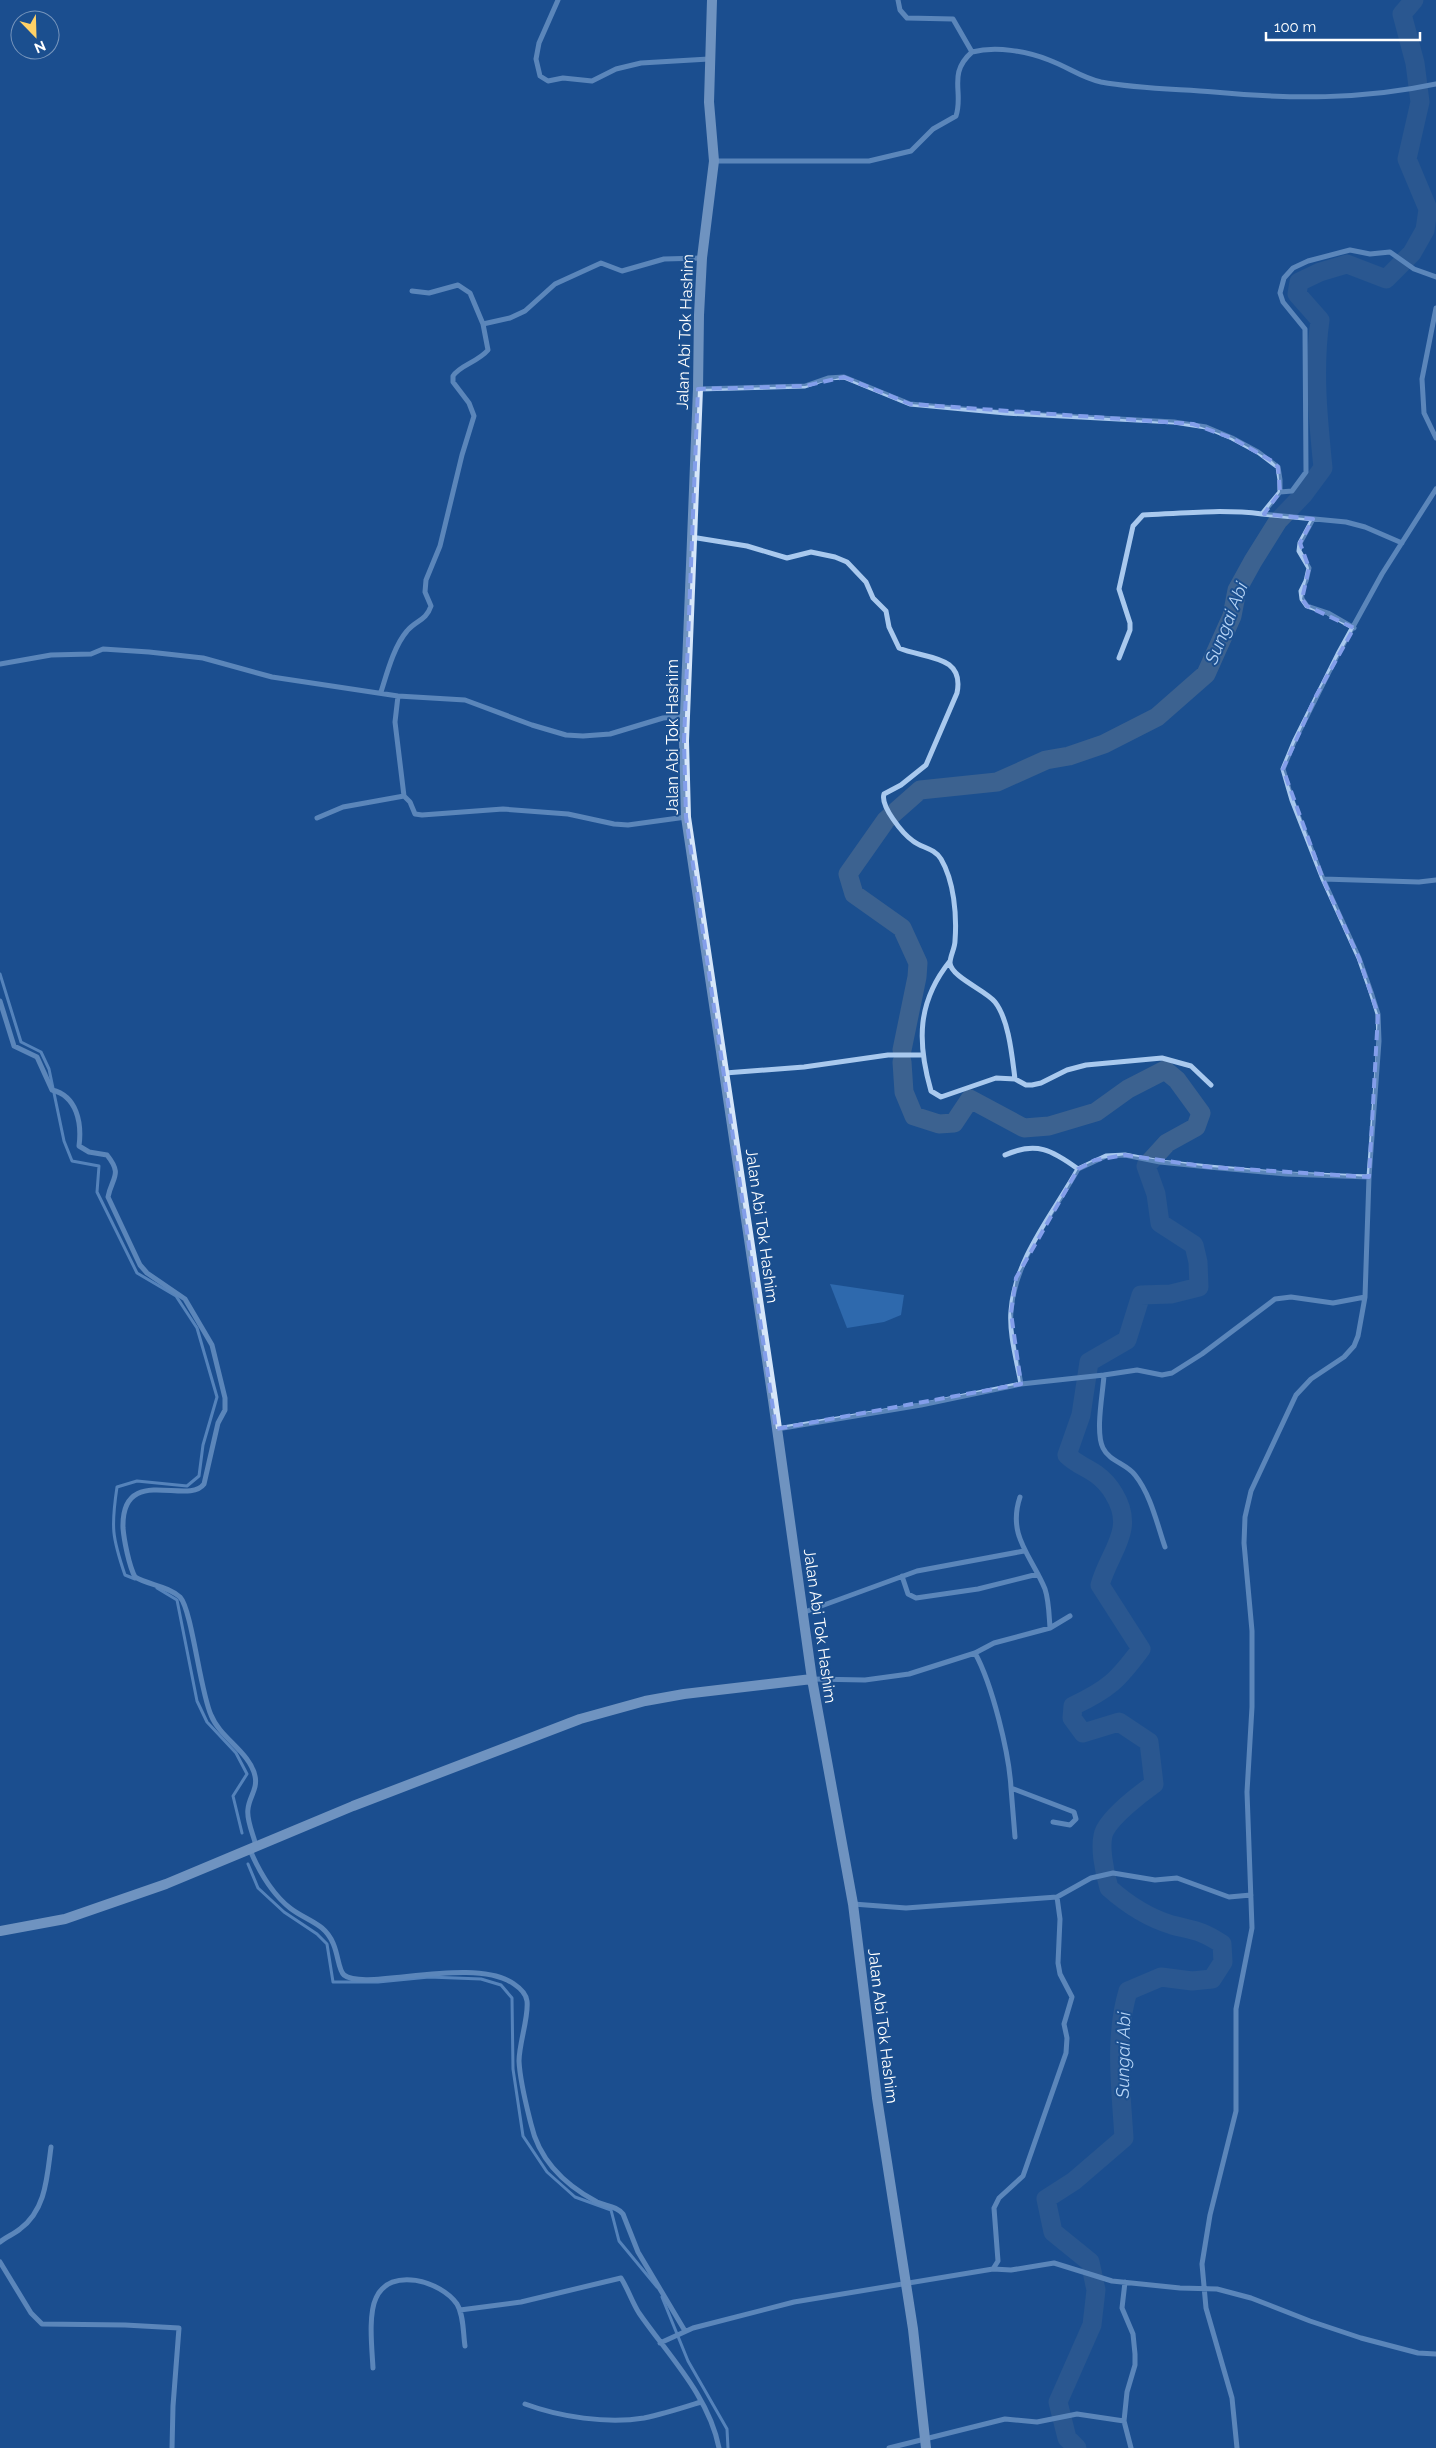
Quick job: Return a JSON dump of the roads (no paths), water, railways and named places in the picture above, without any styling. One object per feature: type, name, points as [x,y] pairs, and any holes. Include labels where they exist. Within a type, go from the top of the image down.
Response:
[{"type":"main road","name":"Jalan Abi Tok Hashim","points":[[712,0],[709,102],[714,161],[702,258],[685,716],[686,817],[725,1073],[812,1679],[853,1904],[877,2098],[914,2337],[926,2444]]},
{"type":"main road","points":[[0,1931],[65,1920],[166,1884],[353,1806],[580,1719],[645,1701],[674,1696],[812,1679]]},
{"type":"street","points":[[558,0],[551,13],[536,60],[540,76],[548,81],[563,78],[592,81],[616,69],[641,63],[709,58]]},
{"type":"street","points":[[898,0],[900,10],[908,18],[953,19],[972,52]]},
{"type":"street","points":[[714,161],[869,161],[912,151],[932,129],[956,116],[960,67],[965,58],[972,52],[991,48],[1034,55],[1083,77],[1150,88],[1280,97],[1329,97],[1398,92],[1436,84]]},
{"type":"street","points":[[1280,492],[1292,491],[1306,472],[1305,329],[1283,302],[1280,293],[1284,278],[1289,271],[1299,265],[1336,252],[1350,250],[1370,254],[1390,252],[1414,269],[1436,276]]},
{"type":"street","points":[[483,324],[510,318],[525,310],[554,284],[601,263],[622,271],[664,259],[702,258]]},
{"type":"street","points":[[381,692],[392,661],[404,636],[412,626],[424,619],[431,606],[425,592],[426,580],[440,546],[462,454],[474,416],[469,403],[453,382],[452,376],[458,370],[477,361],[488,350],[483,324],[476,306],[466,289],[455,284],[429,293],[412,291]]},
{"type":"street","points":[[1436,308],[1422,379],[1424,413],[1436,438]]},
{"type":"street","points":[[698,389],[805,386],[828,378],[844,377],[910,404],[1193,424],[1232,438],[1272,461],[1278,467],[1280,492],[1262,514]]},
{"type":"street","points":[[1237,2448],[1232,2398],[1208,2319],[1203,2288],[1203,2254],[1210,2215],[1236,2111],[1234,2024],[1252,1928],[1247,1792],[1252,1707],[1252,1631],[1244,1543],[1247,1506],[1251,1491],[1296,1395],[1311,1379],[1344,1356],[1354,1346],[1362,1318],[1366,1296],[1369,1177],[1379,1041],[1378,1014],[1359,958],[1323,879],[1292,800],[1284,769],[1316,696],[1382,574],[1436,489]]},
{"type":"street","points":[[1119,658],[1130,630],[1130,623],[1118,589],[1133,526],[1143,515],[1202,510],[1236,510],[1365,527],[1402,543]]},
{"type":"street","points":[[1313,519],[1300,543],[1299,551],[1309,568],[1301,591],[1302,599],[1307,606],[1328,613],[1354,628]]},
{"type":"street","points":[[691,537],[748,546],[787,558],[811,552],[835,557],[847,562],[866,582],[872,598],[886,611],[889,627],[899,648],[944,661],[956,671],[960,681],[957,693],[926,764],[901,784],[884,794],[883,802],[897,826],[912,841],[936,853],[948,873],[955,926],[955,942],[951,960],[953,970],[969,983],[988,993],[1001,1009],[1012,1050],[1015,1078]]},
{"type":"street","points":[[0,664],[51,655],[91,654],[103,650],[149,652],[203,658],[272,677],[398,696],[465,700],[532,725],[566,735],[610,734],[664,718],[685,716]]},
{"type":"street","points":[[398,696],[395,722],[404,796],[410,802],[415,814],[503,808],[568,814],[621,825],[686,817]]},
{"type":"street","points":[[317,818],[344,807],[404,796]]},
{"type":"street","points":[[1323,879],[1419,882],[1436,880]]},
{"type":"street","points":[[951,960],[938,976],[926,1006],[921,1055],[931,1091],[942,1098],[996,1078],[1015,1078],[1026,1085],[1032,1085],[1041,1083],[1067,1070],[1086,1065],[1162,1058],[1191,1066],[1211,1085]]},
{"type":"street","points":[[0,1000],[14,1046],[37,1057],[52,1090],[59,1092],[74,1104],[80,1138],[79,1146],[89,1152],[107,1155],[116,1170],[108,1197],[140,1265],[146,1272],[185,1299],[203,1327],[214,1352],[225,1398],[225,1410],[218,1423],[204,1484],[201,1488],[195,1490],[146,1491],[135,1494],[129,1499],[126,1509],[124,1540],[135,1577],[164,1588],[180,1598],[187,1611],[202,1692],[211,1717],[220,1732],[250,1765],[255,1774],[256,1785],[247,1810],[253,1848],[263,1875],[283,1902],[328,1934],[335,1945],[341,1972],[344,1975],[356,1978],[377,1978],[421,1973],[493,1974],[506,1978],[524,1992],[527,2002],[519,2061],[522,2086],[534,2136],[559,2176],[584,2195],[602,2204],[620,2209],[638,2252],[683,2332]]},
{"type":"street","points":[[725,1073],[804,1067],[888,1055],[921,1055]]},
{"type":"street","points":[[1005,1155],[1027,1147],[1042,1148],[1061,1157],[1078,1169]]},
{"type":"street","points":[[1021,1384],[1011,1313],[1016,1278],[1045,1222],[1078,1169],[1106,1156],[1125,1155],[1160,1162],[1286,1174],[1369,1177]]},
{"type":"street","points":[[776,1429],[921,1405],[1021,1384],[1137,1370],[1162,1375],[1172,1373],[1240,1326],[1267,1304],[1283,1297],[1333,1303],[1366,1296]]},
{"type":"street","points":[[1104,1375],[1100,1435],[1103,1448],[1110,1456],[1130,1469],[1137,1477],[1151,1506],[1165,1547]]},
{"type":"street","points":[[1020,1497],[1015,1519],[1017,1534],[1046,1592],[1050,1628]]},
{"type":"street","points":[[802,1612],[917,1571],[1024,1551]]},
{"type":"street","points":[[902,1576],[908,1594],[916,1598],[978,1589],[1038,1574]]},
{"type":"street","points":[[812,1679],[892,1678],[975,1653],[994,1643],[1028,1636],[1050,1628],[1070,1616]]},
{"type":"street","points":[[975,1653],[984,1674],[995,1710],[1011,1788],[1015,1837]]},
{"type":"street","points":[[1011,1788],[1074,1812],[1076,1819],[1070,1825],[1053,1822]]},
{"type":"street","points":[[853,1904],[906,1908],[1056,1897],[1091,1878],[1113,1873],[1155,1880],[1177,1878],[1228,1897],[1251,1895]]},
{"type":"street","points":[[993,2269],[998,2262],[994,2208],[998,2198],[1023,2176],[1066,2053],[1067,2038],[1064,2024],[1072,1997],[1060,1974],[1060,1919],[1056,1897]]},
{"type":"street","points":[[0,2242],[21,2228],[40,2205],[44,2192],[51,2147]]},
{"type":"street","points":[[0,2262],[31,2313],[42,2324],[179,2328],[172,2448]]},
{"type":"street","points":[[662,2341],[683,2332],[794,2302],[993,2269],[1011,2270],[1054,2263],[1087,2275],[1112,2281],[1180,2288],[1217,2289],[1251,2298],[1310,2321],[1380,2343],[1418,2353],[1436,2354]]},
{"type":"street","points":[[460,2310],[522,2302],[621,2278],[637,2310],[662,2341],[701,2402],[719,2448]]},
{"type":"street","points":[[373,2368],[374,2306],[379,2292],[385,2285],[412,2280],[428,2282],[450,2294],[460,2310],[465,2346]]},
{"type":"street","points":[[1125,2282],[1122,2308],[1133,2334],[1135,2365],[1128,2392],[1124,2421],[1131,2448]]},
{"type":"street","points":[[525,2404],[562,2416],[616,2419],[654,2416],[701,2402]]},
{"type":"street","points":[[889,2448],[926,2444],[989,2422],[1005,2419],[1037,2422],[1077,2414],[1124,2421]]},
{"type":"waterway","name":"Sungai Abi","points":[[902,1050],[917,977],[918,963],[902,928],[854,894],[848,874],[886,820],[920,790],[997,782],[1046,760],[1069,756],[1104,744],[1157,717],[1206,674],[1232,616],[1237,590],[1253,561],[1278,521],[1303,495],[1323,468],[1317,376],[1320,320],[1297,294],[1299,282],[1320,272],[1347,264],[1386,279],[1412,253],[1425,230],[1428,209],[1407,159],[1420,102],[1415,63],[1402,14],[1414,0]]},
{"type":"waterway","points":[[0,974],[21,1042],[41,1052],[49,1069],[64,1141],[72,1161],[99,1166],[97,1192],[137,1273],[176,1296],[197,1328],[217,1397],[203,1445],[199,1476],[187,1486],[137,1481],[117,1487],[113,1522],[115,1541],[125,1575],[135,1579]]},
{"type":"waterway","name":"Sungai Abi","points":[[902,1062],[904,1092],[914,1116],[939,1124],[954,1123],[970,1099],[1024,1128],[1049,1126],[1096,1112],[1128,1089],[1165,1070],[1177,1080],[1201,1113],[1196,1127],[1167,1143],[1146,1166],[1156,1194],[1160,1223],[1194,1245],[1198,1262],[1199,1287],[1171,1294],[1141,1295],[1127,1340],[1089,1362],[1081,1415],[1067,1455],[1104,1481],[1112,1491],[1120,1507],[1122,1529],[1100,1585],[1141,1649],[1126,1669],[1112,1683],[1073,1706],[1072,1718],[1083,1733],[1119,1722],[1149,1742],[1154,1784],[1120,1811],[1109,1824],[1103,1836],[1103,1859],[1109,1888],[1123,1900],[1163,1922],[1203,1933],[1215,1939],[1222,1944],[1223,1962],[1212,1979],[1192,1981],[1161,1977],[1128,1991],[1121,2027],[1120,2045],[1120,2082],[1124,2138],[1074,2181],[1046,2199],[1053,2232],[1090,2262],[1096,2290],[1092,2325],[1058,2402],[1067,2438],[1077,2448]]},
{"type":"waterway","points":[[157,1588],[177,1600],[197,1701],[207,1722],[236,1753],[247,1774],[233,1796],[242,1833]]},
{"type":"waterway","points":[[248,1864],[258,1888],[284,1912],[317,1934],[327,1944],[333,1982],[378,1982],[429,1977],[481,1979],[501,1985],[512,1998],[513,2069],[523,2136],[547,2172],[575,2197],[611,2210],[619,2241],[657,2287]]},
{"type":"waterway","points":[[662,2297],[688,2361],[727,2429],[728,2448]]}]
